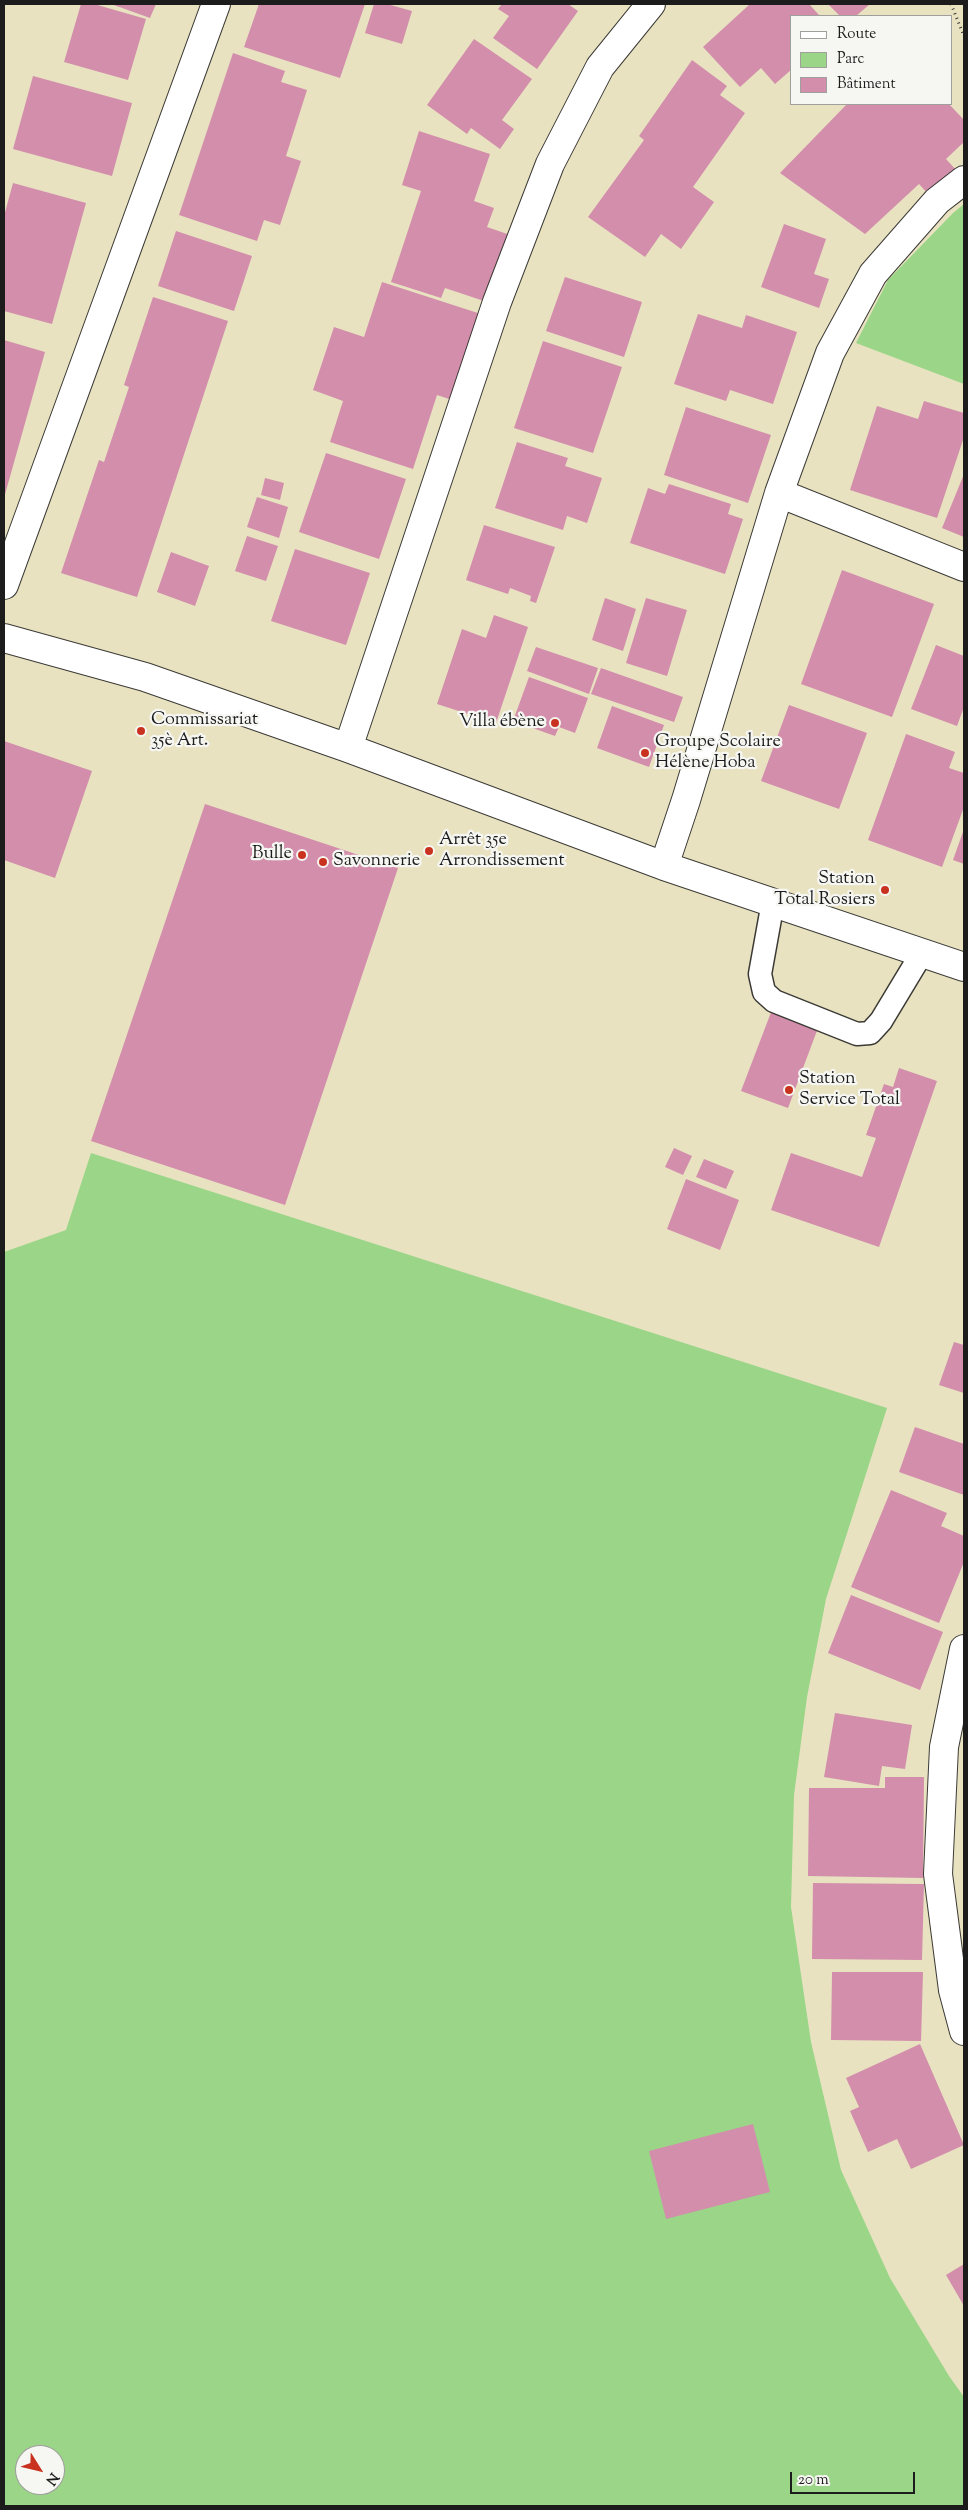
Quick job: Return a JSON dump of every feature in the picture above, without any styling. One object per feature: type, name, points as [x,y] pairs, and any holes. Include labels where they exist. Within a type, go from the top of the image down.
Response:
[{"type":"street","points":[[4,585],[216,4]]},
{"type":"street","points":[[348,748],[497,302],[550,164],[600,67],[651,4]]},
{"type":"street","points":[[664,866],[686,800],[779,493],[830,353],[873,274],[936,201],[964,180]]},
{"type":"street","points":[[779,493],[964,567]]},
{"type":"street","points":[[4,638],[145,676],[348,748],[664,866],[964,967]]},
{"type":"street","points":[[964,1649],[944,1747],[938,1874],[953,1990],[964,2031]]},
{"type":"lane","points":[[773,902],[760,974],[764,992],[774,1001],[857,1034],[870,1033],[881,1021],[922,953]]},
{"type":"path","points":[[951,4],[964,36]]},
{"type":"green space","points":[[964,204],[964,384],[856,343],[888,280]]},
{"type":"green space","points":[[91,1153],[887,1408],[826,1599],[807,1697],[794,1795],[791,1907],[811,2042],[841,2170],[890,2278],[949,2376],[964,2397],[964,2506],[4,2506],[4,1252],[66,1230]]},
{"type":"building","points":[[81,4],[94,4],[146,19],[128,80],[64,62]]},
{"type":"building","points":[[111,4],[156,4],[150,18]]},
{"type":"building","points":[[259,4],[365,4],[340,78],[244,47]]},
{"type":"building","points":[[374,4],[387,4],[412,11],[402,44],[365,33]]},
{"type":"building","points":[[502,4],[568,4],[578,11],[537,69],[493,38],[509,16],[498,9]]},
{"type":"building","points":[[750,4],[809,4],[819,15],[790,15],[790,71],[775,84],[761,68],[740,87],[703,47]]},
{"type":"building","points":[[828,4],[870,4],[857,15],[839,15]]},
{"type":"building","points":[[474,39],[532,79],[502,120],[514,129],[500,149],[471,128],[467,134],[427,105]]},
{"type":"building","points":[[233,53],[285,71],[281,82],[307,90],[286,156],[301,161],[280,225],[264,220],[257,241],[179,215]]},
{"type":"building","points":[[692,60],[727,86],[720,95],[745,113],[693,187],[714,202],[681,249],[661,234],[645,257],[588,217],[644,140],[639,136]]},
{"type":"building","points":[[33,76],[132,103],[112,176],[13,149]]},
{"type":"building","points":[[846,105],[950,105],[964,120],[964,142],[946,159],[957,171],[930,196],[919,184],[865,234],[780,173]]},
{"type":"building","points":[[419,131],[490,154],[474,201],[494,208],[487,227],[513,236],[490,303],[445,288],[441,298],[391,282],[421,191],[402,185]]},
{"type":"building","points":[[13,183],[86,203],[52,324],[4,311],[4,216]]},
{"type":"building","points":[[784,224],[826,239],[814,274],[829,279],[819,308],[761,287]]},
{"type":"building","points":[[176,231],[252,256],[234,311],[158,286]]},
{"type":"building","points":[[565,277],[642,302],[624,357],[546,331]]},
{"type":"building","points":[[382,282],[484,315],[455,401],[437,395],[413,469],[330,442],[343,401],[313,390],[334,327],[364,337]]},
{"type":"building","points":[[153,297],[228,321],[137,597],[61,573],[99,460],[104,462],[129,387],[124,385]]},
{"type":"building","points":[[698,314],[742,328],[746,315],[797,332],[773,404],[730,390],[726,401],[674,384]]},
{"type":"building","points":[[4,340],[45,352],[4,498]]},
{"type":"building","points":[[543,341],[622,367],[593,453],[514,428]]},
{"type":"building","points":[[924,401],[964,413],[964,437],[937,518],[850,490],[877,406],[918,419]]},
{"type":"building","points":[[686,407],[771,435],[748,503],[664,475]]},
{"type":"building","points":[[517,442],[568,458],[565,466],[602,478],[587,523],[567,516],[563,530],[495,508]]},
{"type":"building","points":[[326,453],[406,479],[379,559],[299,532]]},
{"type":"building","points":[[964,474],[964,537],[942,528]]},
{"type":"building","points":[[265,478],[284,483],[280,500],[261,495]]},
{"type":"building","points":[[669,484],[731,504],[728,514],[743,519],[725,574],[630,543],[648,488],[665,494]]},
{"type":"building","points":[[257,497],[288,507],[279,538],[247,527]]},
{"type":"building","points":[[484,525],[555,547],[536,603],[530,601],[531,596],[510,588],[508,594],[466,580]]},
{"type":"building","points":[[247,536],[278,546],[266,581],[235,571]]},
{"type":"building","points":[[295,549],[370,573],[346,645],[271,621]]},
{"type":"building","points":[[171,552],[209,566],[195,606],[157,592]]},
{"type":"building","points":[[842,570],[934,604],[892,717],[801,684]]},
{"type":"building","points":[[605,598],[636,609],[623,651],[592,640]]},
{"type":"building","points":[[646,598],[687,610],[667,676],[626,663]]},
{"type":"building","points":[[494,615],[528,627],[496,723],[437,704],[462,629],[486,638]]},
{"type":"building","points":[[936,645],[964,656],[964,707],[957,726],[911,709]]},
{"type":"building","points":[[536,647],[598,668],[589,694],[527,671]]},
{"type":"building","points":[[601,668],[683,697],[674,722],[591,694]]},
{"type":"building","points":[[529,677],[588,698],[575,733],[559,727],[555,736],[513,721]]},
{"type":"building","points":[[789,705],[867,733],[839,809],[761,781]]},
{"type":"building","points":[[612,706],[664,725],[649,767],[597,748]]},
{"type":"building","points":[[906,734],[955,752],[949,768],[964,773],[964,807],[942,867],[868,840]]},
{"type":"building","points":[[4,741],[92,771],[55,878],[4,860]]},
{"type":"building","points":[[205,804],[398,868],[285,1205],[91,1141]]},
{"type":"building","points":[[964,829],[964,864],[953,860]]},
{"type":"building","points":[[778,994],[824,1012],[788,1108],[741,1091]]},
{"type":"building","points":[[899,1068],[937,1081],[879,1247],[771,1210],[791,1153],[862,1177],[876,1138],[866,1135],[884,1084],[893,1087]]},
{"type":"building","points":[[674,1148],[692,1156],[683,1175],[665,1167]]},
{"type":"building","points":[[704,1159],[734,1171],[726,1189],[696,1177]]},
{"type":"building","points":[[686,1179],[739,1200],[720,1250],[667,1229]]},
{"type":"building","points":[[954,1342],[964,1345],[964,1393],[939,1385]]},
{"type":"building","points":[[915,1427],[964,1444],[964,1495],[899,1472]]},
{"type":"building","points":[[891,1490],[947,1513],[941,1526],[964,1536],[964,1562],[939,1623],[851,1587]]},
{"type":"building","points":[[851,1595],[943,1632],[920,1690],[828,1653]]},
{"type":"building","points":[[835,1713],[912,1725],[905,1769],[882,1766],[879,1786],[824,1777]]},
{"type":"building","points":[[885,1777],[924,1777],[923,1878],[808,1876],[809,1788],[885,1788]]},
{"type":"building","points":[[813,1883],[924,1884],[922,1960],[812,1959]]},
{"type":"building","points":[[832,1972],[923,1972],[921,2041],[831,2040]]},
{"type":"building","points":[[920,2044],[964,2145],[911,2169],[897,2139],[868,2152],[850,2111],[859,2107],[846,2078]]},
{"type":"building","points":[[753,2124],[770,2192],[666,2219],[649,2151]]},
{"type":"building","points":[[964,2264],[964,2306],[946,2275]]},
{"type":"place","name":"Villa ébène","points":[[555,723]]},
{"type":"place","name":"Commissariat 35è Art.","points":[[141,731]]},
{"type":"place","name":"Groupe Scolaire Hélène Hoba","points":[[645,753]]},
{"type":"place","name":"Arrêt 35e Arrondissement","points":[[429,851]]},
{"type":"place","name":"Bulle","points":[[302,855]]},
{"type":"place","name":"Savonnerie","points":[[323,862]]},
{"type":"place","name":"Station Total Rosiers","points":[[885,890]]},
{"type":"place","name":"Station Service Total","points":[[789,1090]]}]
